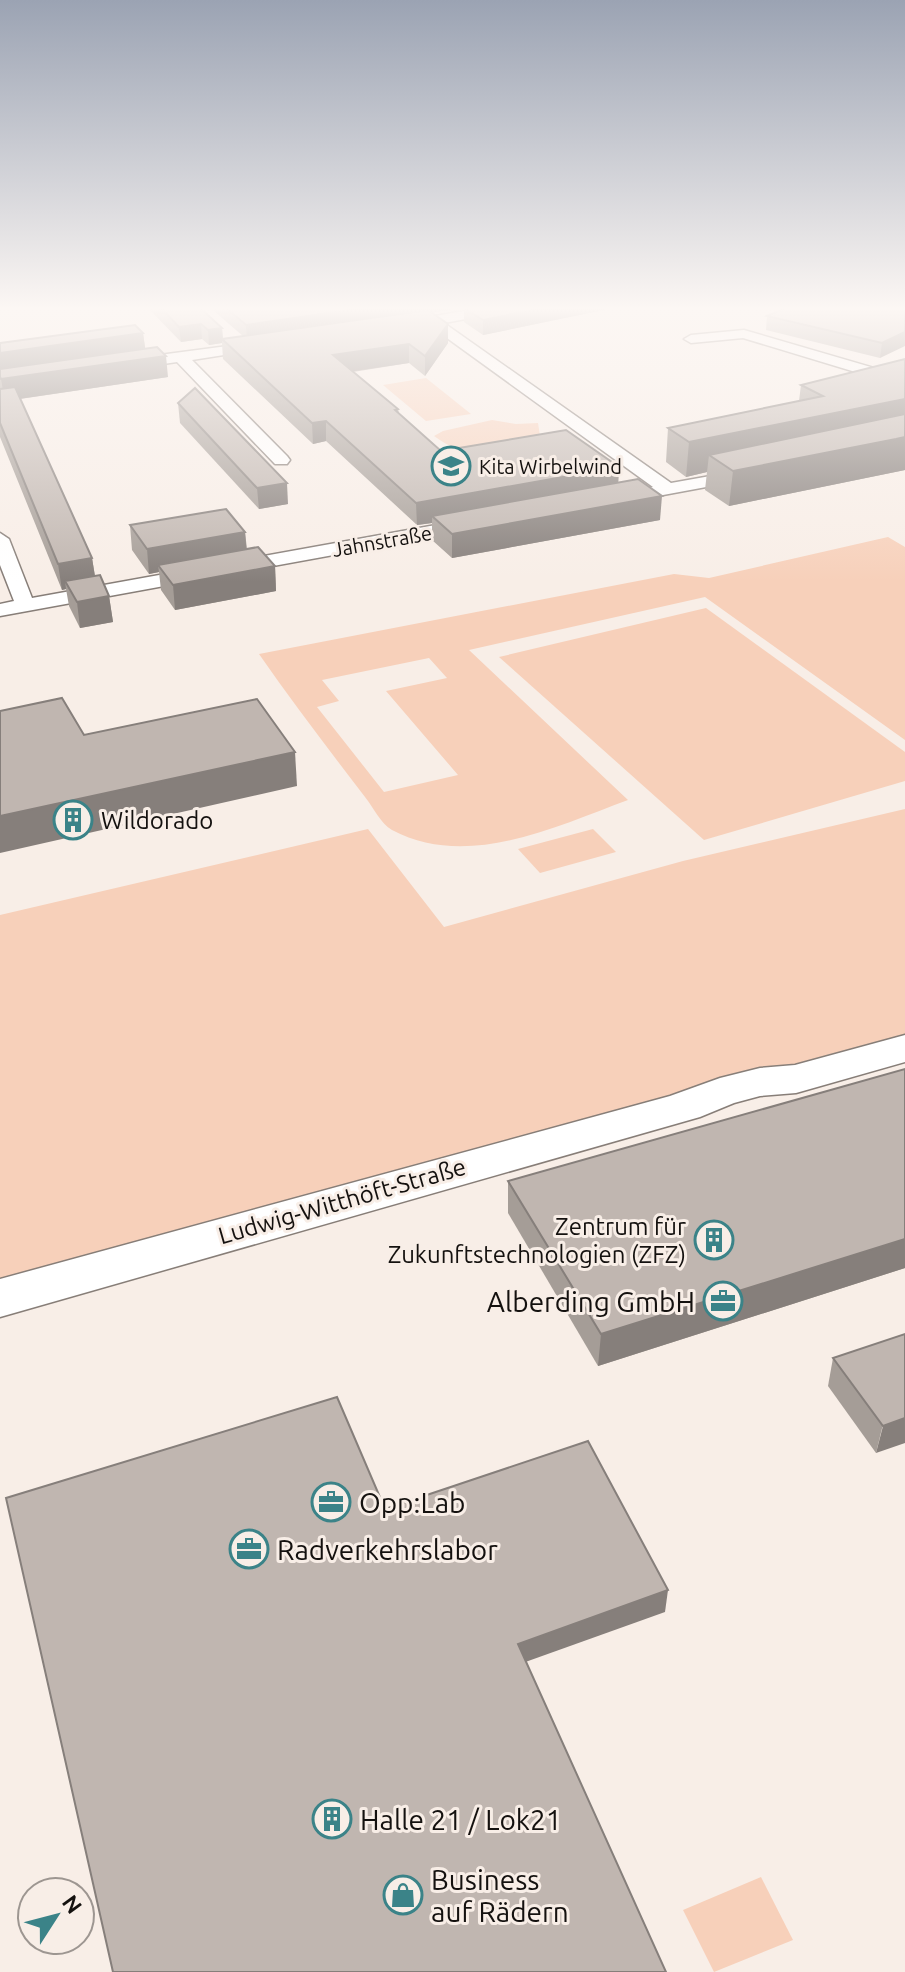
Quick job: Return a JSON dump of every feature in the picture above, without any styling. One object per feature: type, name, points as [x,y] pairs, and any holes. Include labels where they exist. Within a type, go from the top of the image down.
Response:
[{"type":"street","points":[[221,398],[281,460]]},
{"type":"street","points":[[540,398],[668,489]]},
{"type":"street","points":[[606,500],[765,470]]},
{"type":"street","name":"Jahnstraße","points":[[0,610],[483,523]]},
{"type":"street","points":[[0,539],[25,605]]},
{"type":"street","name":"Ludwig-Witthöft-Straße","points":[[0,1298],[685,1107],[730,1107],[769,1095],[796,1079],[905,1048]]},
{"type":"shaded area","points":[[399,398],[451,398],[471,414],[426,421]]},
{"type":"shaded area","points":[[492,420],[516,424],[538,423],[540,436],[498,449],[473,452],[448,445],[434,436],[443,431]]},
{"type":"shaded area","points":[[888,537],[905,547],[905,740],[705,597],[469,650],[628,800],[511,840],[450,846],[421,841],[384,824],[259,654],[674,574],[709,578]],"holes":[[[429,658],[447,678],[386,691],[458,775],[384,792],[317,707],[339,701],[322,680]]]},
{"type":"shaded area","points":[[706,608],[905,752],[905,781],[704,840],[499,657]]},
{"type":"shaded area","points":[[905,809],[905,1034],[0,1279],[0,915],[368,829],[444,927],[683,861]]},
{"type":"shaded area","points":[[593,829],[616,852],[540,873],[518,849]]},
{"type":"shaded area","points":[[761,1877],[793,1940],[714,1972],[683,1910]]},
{"type":"building","points":[[0,398],[20,398],[92,558],[58,564],[0,423]]},
{"type":"building","points":[[184,398],[205,398],[287,483],[257,488],[178,403]]},
{"type":"building","points":[[285,398],[385,398],[441,451],[566,430],[619,467],[416,503],[326,421],[312,423]]},
{"type":"building","points":[[813,398],[905,398],[689,442],[668,428]]},
{"type":"building","points":[[905,414],[905,437],[896,439],[733,471],[709,455]]},
{"type":"building","points":[[638,479],[662,496],[452,534],[432,516]]},
{"type":"building","points":[[226,509],[245,532],[147,549],[130,525]]},
{"type":"building","points":[[258,547],[275,566],[173,585],[158,565]]},
{"type":"building","points":[[100,575],[109,596],[77,602],[65,581]]},
{"type":"building","points":[[62,698],[84,735],[257,699],[295,752],[0,816],[0,711]]},
{"type":"building","name":"Zentrum für Zukunftstechnologien (ZFZ)","points":[[905,1069],[905,1239],[601,1334],[508,1181]]},
{"type":"building","points":[[905,1334],[905,1418],[883,1426],[833,1358]]},
{"type":"building","name":"Halle 21 / Lok21","points":[[337,1397],[385,1509],[588,1441],[668,1590],[518,1644],[666,1972],[113,1972],[96,1897],[96,1876],[91,1876],[6,1498]]},
{"type":"place","name":"Kita Wirbelwind","points":[[451,466]]},
{"type":"place","name":"Wildorado","points":[[73,820]]},
{"type":"place","name":"Zentrum für Zukunftstechnologien (ZFZ)","points":[[714,1240]]},
{"type":"place","name":"Alberding GmbH","points":[[723,1301]]},
{"type":"place","name":"Opp:Lab","points":[[331,1502]]},
{"type":"place","name":"Radverkehrslabor","points":[[249,1549]]},
{"type":"place","name":"Halle 21 / Lok21","points":[[332,1819]]},
{"type":"place","name":"Business auf Rädern","points":[[403,1895]]}]
